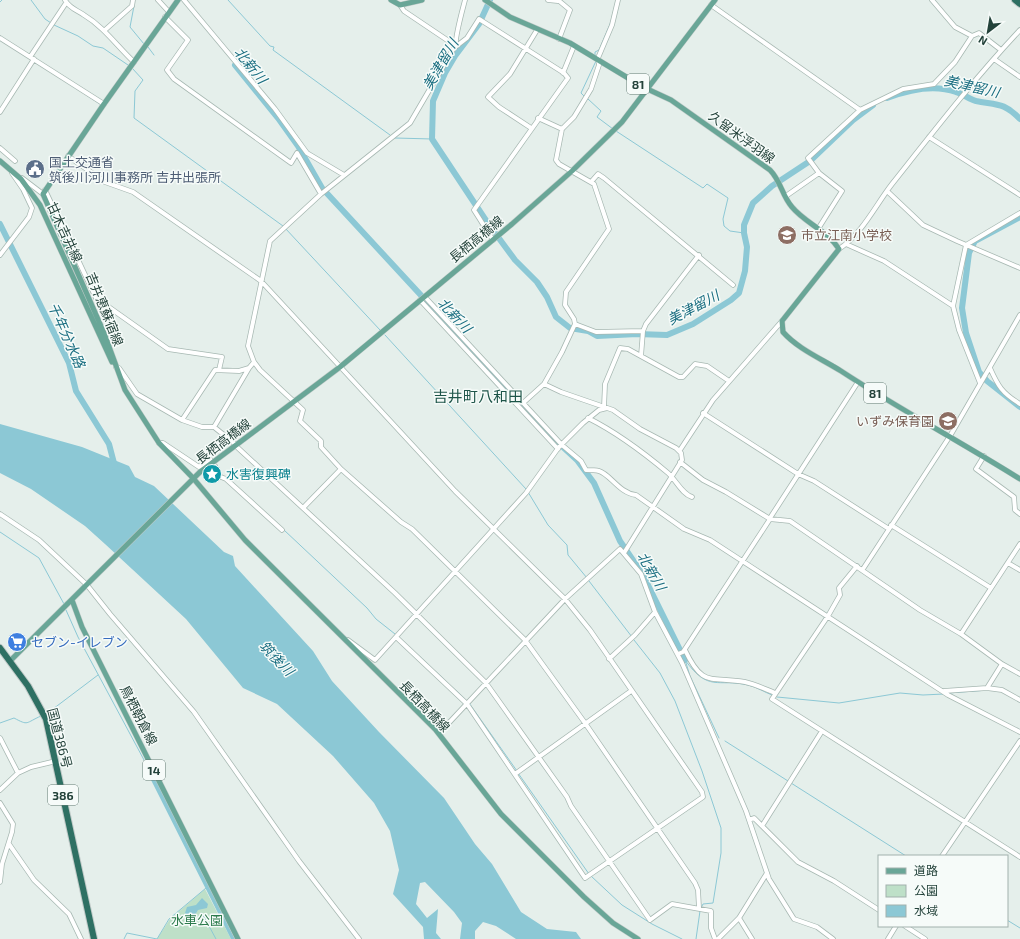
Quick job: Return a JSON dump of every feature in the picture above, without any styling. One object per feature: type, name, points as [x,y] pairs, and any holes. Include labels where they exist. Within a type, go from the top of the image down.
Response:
[{"type":"highway","points":[[1015,0],[1020,4]]},
{"type":"highway","name":"国道386号","points":[[0,648],[41,707],[46,719],[94,939]]},
{"type":"main road","points":[[44,192],[178,0]]},
{"type":"main road","points":[[391,0],[400,5],[422,0]]},
{"type":"main road","name":"久留米浮羽線","points":[[485,0],[510,17],[574,46],[598,61],[671,100],[761,162],[776,176],[793,208],[832,240],[839,249]]},
{"type":"main road","name":"長栖高橋線","points":[[638,939],[614,923],[584,897],[501,814],[435,730],[245,540],[192,480],[233,446],[340,367],[493,240],[572,171],[613,131],[648,88],[713,2]]},
{"type":"main road","name":"甘木吉井線","points":[[0,161],[30,190],[40,204],[115,366]]},
{"type":"main road","name":"吉井恵蘇宿線","points":[[44,192],[104,333],[115,366],[132,404],[159,443],[192,480]]},
{"type":"main road","points":[[782,321],[839,249]]},
{"type":"main road","name":"81","points":[[782,321],[782,328],[786,335],[870,391],[950,436],[1020,479]]},
{"type":"main road","points":[[10,661],[192,480]]},
{"type":"main road","name":"鳥栖朝倉線","points":[[72,600],[82,627],[238,939]]},
{"type":"street","points":[[105,30],[132,6],[133,0]]},
{"type":"street","points":[[158,0],[169,12]]},
{"type":"street","points":[[184,0],[275,109],[307,153],[344,175]]},
{"type":"street","points":[[456,46],[454,40],[461,23],[465,0]]},
{"type":"street","points":[[548,0],[558,0],[570,9],[559,39]]},
{"type":"street","points":[[523,403],[544,384],[562,352],[574,327],[574,319],[565,305],[566,292],[609,229],[594,184],[559,164],[556,160],[562,129],[581,107],[591,89],[598,61],[616,14],[618,0]]},
{"type":"street","points":[[932,0],[955,27],[972,36]]},
{"type":"street","points":[[0,112],[66,1],[70,8],[105,30],[132,65]]},
{"type":"street","points":[[713,2],[860,110]]},
{"type":"street","points":[[400,5],[404,11],[456,46]]},
{"type":"street","points":[[165,17],[188,40],[167,70],[174,79],[291,163],[297,153],[321,194]]},
{"type":"street","points":[[493,240],[474,210],[538,118],[568,78],[563,73],[526,51],[479,19],[466,38],[456,46],[410,123],[321,194],[270,240],[248,346],[254,362],[266,377],[303,410],[300,421],[321,441],[321,447],[341,468],[400,522],[412,529],[526,640],[695,883],[698,890],[699,908]]},
{"type":"street","points":[[531,128],[499,107],[488,97],[510,74],[526,51],[537,30]]},
{"type":"street","points":[[839,249],[846,244],[860,229],[887,191],[968,87],[1020,30]]},
{"type":"street","points":[[818,229],[842,191],[819,173],[808,158],[860,110],[903,89],[934,84],[955,62],[972,36],[979,33],[1001,50]]},
{"type":"street","points":[[0,38],[104,104]]},
{"type":"street","points":[[563,73],[574,46]]},
{"type":"street","points":[[994,59],[1020,77]]},
{"type":"street","points":[[538,118],[562,129]]},
{"type":"street","points":[[930,137],[1020,195]]},
{"type":"street","points":[[0,148],[14,161]]},
{"type":"street","points":[[68,156],[105,182],[133,192],[261,281],[455,491],[493,530],[565,599],[590,630],[702,792],[703,797],[585,878],[467,704],[396,637]]},
{"type":"street","points":[[8,168],[44,192],[96,298],[168,349],[222,357],[219,370]]},
{"type":"street","points":[[0,255],[29,217],[32,208],[23,189],[8,168]]},
{"type":"street","points":[[786,196],[819,173]]},
{"type":"street","points":[[591,182],[598,174],[604,178],[699,255],[733,285]]},
{"type":"street","points":[[887,191],[918,222],[967,246],[1020,268]]},
{"type":"street","points":[[980,383],[959,330],[953,306],[967,246],[1020,213]]},
{"type":"street","points":[[846,244],[884,261],[953,306]]},
{"type":"street","points":[[641,356],[646,324],[699,255]]},
{"type":"street","points":[[423,298],[523,403],[560,447]]},
{"type":"street","points":[[423,298],[560,447],[581,462],[586,470],[600,471],[621,488],[631,494],[636,494],[684,529],[710,540],[742,560],[946,693],[1020,732]]},
{"type":"street","points":[[863,569],[950,436],[1020,315]]},
{"type":"street","points":[[680,450],[704,413],[729,381],[782,321]]},
{"type":"street","points":[[574,327],[596,332],[644,332]]},
{"type":"street","points":[[605,407],[605,384],[620,348],[623,347],[679,377],[683,377],[695,364],[703,364],[729,381]]},
{"type":"street","points":[[214,427],[254,362]]},
{"type":"street","points":[[115,366],[119,368],[137,394],[182,420],[202,427],[214,427],[234,443]]},
{"type":"street","points":[[182,420],[215,370],[239,371],[249,368]]},
{"type":"street","points":[[988,369],[1006,396],[1020,404]]},
{"type":"street","points":[[681,652],[770,519],[858,382]]},
{"type":"street","points":[[544,384],[561,392],[613,410],[640,429],[680,450],[682,455],[680,462],[672,477],[625,553]]},
{"type":"street","points":[[340,636],[346,638],[375,660],[528,492],[537,481],[545,465],[560,447],[588,418],[605,407]]},
{"type":"street","points":[[704,413],[798,474],[814,481],[991,588]]},
{"type":"street","points":[[588,418],[610,429],[637,448],[672,477],[687,496],[692,498]]},
{"type":"street","points":[[159,443],[163,443],[198,468],[210,459]]},
{"type":"street","points":[[238,448],[416,614],[486,683],[567,797],[571,806],[650,920],[672,904],[710,910],[711,928],[716,939],[739,918],[767,873]]},
{"type":"street","points":[[984,456],[976,469],[1014,497],[1015,510],[1020,514]]},
{"type":"street","points":[[680,462],[702,480],[726,492],[770,519],[790,521],[863,569],[920,610],[962,634],[1002,664],[1020,674]]},
{"type":"street","points":[[215,466],[211,473],[226,479],[282,530]]},
{"type":"street","points":[[303,508],[341,468]]},
{"type":"street","points":[[0,514],[39,540],[89,583],[110,614],[194,712],[285,843],[359,939]]},
{"type":"street","points":[[962,634],[1020,544]]},
{"type":"street","points":[[418,712],[423,714],[440,728],[445,727],[565,599],[620,549],[625,553],[641,574],[655,612],[681,652],[695,670],[704,676],[725,681],[745,682],[774,695]]},
{"type":"street","points":[[1008,563],[1020,570]]},
{"type":"street","points":[[857,566],[839,588],[840,596],[828,616],[772,699],[1020,857]]},
{"type":"street","points":[[609,659],[632,638],[655,612]]},
{"type":"street","points":[[681,652],[751,819],[767,873],[794,918],[817,928],[833,939]]},
{"type":"street","points":[[987,688],[1002,664]]},
{"type":"street","points":[[946,693],[987,688],[1002,690],[1020,700]]},
{"type":"street","points":[[515,774],[631,691]]},
{"type":"street","points":[[762,826],[822,731]]},
{"type":"street","points":[[0,738],[18,773]]},
{"type":"street","points":[[943,855],[1020,741]]},
{"type":"street","points":[[0,790],[18,773],[31,767],[56,761]]},
{"type":"street","points":[[0,803],[13,824],[2,864],[0,882]]},
{"type":"street","points":[[751,819],[762,826],[798,862],[834,881],[878,909]]},
{"type":"street","points":[[8,844],[34,880],[69,914],[81,939]]},
{"type":"street","points":[[739,918],[752,939]]},
{"type":"street","points":[[888,939],[895,927]]},
{"type":"street","points":[[907,927],[925,939]]},
{"type":"green space","name":"水車公園","points":[[205,889],[231,939],[157,939],[170,919]]},
{"type":"water","name":"筑後川","points":[[0,424],[82,447],[129,466],[135,477],[154,486],[224,552],[233,556],[235,566],[313,651],[332,681],[379,732],[444,798],[475,844],[492,864],[521,912],[547,929],[576,932],[581,939],[516,939],[496,926],[483,922],[475,931],[475,939],[460,939],[462,923],[454,912],[425,882],[420,883],[416,904],[427,918],[438,909],[436,933],[441,939],[424,939],[423,927],[393,894],[399,870],[390,831],[374,803],[333,756],[277,704],[243,688],[186,619],[85,526],[31,489],[0,473]]},
{"type":"water","points":[[153,772],[235,939],[231,939],[148,774]]},
{"type":"water","points":[[202,898],[208,904],[207,908],[198,910],[193,918],[187,916],[185,913],[187,907],[196,905]]},
{"type":"waterway","points":[[31,0],[45,19],[51,23]]},
{"type":"waterway","points":[[228,0],[270,46],[274,47],[273,50],[390,135]]},
{"type":"waterway","name":"美津留川","points":[[490,0],[479,24],[455,56],[445,73],[433,101],[432,139],[487,222],[515,260],[537,282],[547,297],[556,317],[570,328],[588,331],[597,336],[637,334],[667,335],[693,324],[731,300],[739,293],[745,271],[747,247],[744,225],[753,203],[772,186],[810,161],[853,120],[873,105]]},
{"type":"waterway","points":[[134,6],[130,27],[144,44]]},
{"type":"waterway","points":[[595,56],[595,52],[599,50],[611,22]]},
{"type":"waterway","points":[[54,25],[78,36],[93,46],[103,48],[128,65]]},
{"type":"waterway","points":[[148,47],[154,55]]},
{"type":"waterway","points":[[585,97],[581,93],[596,61]]},
{"type":"waterway","name":"北新川","points":[[235,65],[278,118],[298,146],[322,188],[549,434],[577,460],[594,483],[620,541],[643,575],[685,660]]},
{"type":"waterway","points":[[132,68],[143,80],[135,91],[134,118],[283,226]]},
{"type":"waterway","name":"美津留川","points":[[887,98],[912,90],[939,88],[959,93],[976,101],[1000,105],[1020,119]]},
{"type":"waterway","points":[[85,94],[100,104]]},
{"type":"waterway","points":[[588,99],[601,111],[597,117],[613,129]]},
{"type":"waterway","points":[[616,131],[703,188],[707,184],[728,198],[723,219],[724,226],[730,231],[744,233]]},
{"type":"waterway","points":[[395,138],[432,139]]},
{"type":"waterway","name":"美津留川","points":[[1020,217],[975,241],[969,253],[962,308],[966,333],[979,372],[987,381],[1020,407]]},
{"type":"waterway","name":"千年分水路","points":[[0,224],[69,363],[76,391],[109,444],[115,467]]},
{"type":"waterway","points":[[285,228],[380,330]]},
{"type":"waterway","points":[[385,335],[526,489]]},
{"type":"waterway","points":[[528,492],[548,525],[567,545],[568,555],[587,578]]},
{"type":"waterway","points":[[284,530],[367,608],[376,619],[395,634]]},
{"type":"waterway","points":[[0,532],[39,558],[64,604]]},
{"type":"waterway","points":[[589,581],[632,637]]},
{"type":"waterway","points":[[66,610],[78,637],[151,773]]},
{"type":"waterway","points":[[634,640],[660,673],[675,701],[702,771],[721,828],[721,853],[713,903],[703,904],[701,908]]},
{"type":"waterway","points":[[418,655],[467,701]]},
{"type":"waterway","points":[[685,660],[693,670],[707,681],[748,685],[772,695]]},
{"type":"waterway","points":[[686,663],[690,676],[719,738]]},
{"type":"waterway","points":[[49,712],[98,675]]},
{"type":"waterway","points":[[949,693],[988,690]]},
{"type":"waterway","points":[[777,697],[839,703],[900,693],[923,695],[944,694]]},
{"type":"waterway","points":[[1008,695],[1020,702]]},
{"type":"waterway","points":[[469,703],[517,771]]},
{"type":"waterway","points":[[0,723],[14,718],[27,723],[41,716]]},
{"type":"waterway","points":[[725,741],[788,781]]},
{"type":"waterway","points":[[518,773],[589,874]]},
{"type":"waterway","points":[[791,783],[904,855]]},
{"type":"waterway","points":[[591,876],[622,905],[652,924],[682,939]]},
{"type":"waterway","points":[[124,939],[127,933],[157,939],[169,919],[206,888]]},
{"type":"waterway","points":[[696,939],[700,911]]},
{"type":"waterway","points":[[202,913],[216,939]]},
{"type":"waterway","points":[[1008,921],[1020,928]]},
{"type":"place","name":"国土交通省 筑後川河川事務所 吉井出張所","points":[[35,169]]},
{"type":"place","name":"市立江南小学校","points":[[787,235]]},
{"type":"place","name":"いずみ保育園","points":[[948,421]]},
{"type":"place","name":"水害復興碑","points":[[212,474]]},
{"type":"place","name":"セブン-イレブン","points":[[17,642]]},
{"type":"district","name":"吉井町八和田","points":[[478,396]]}]
